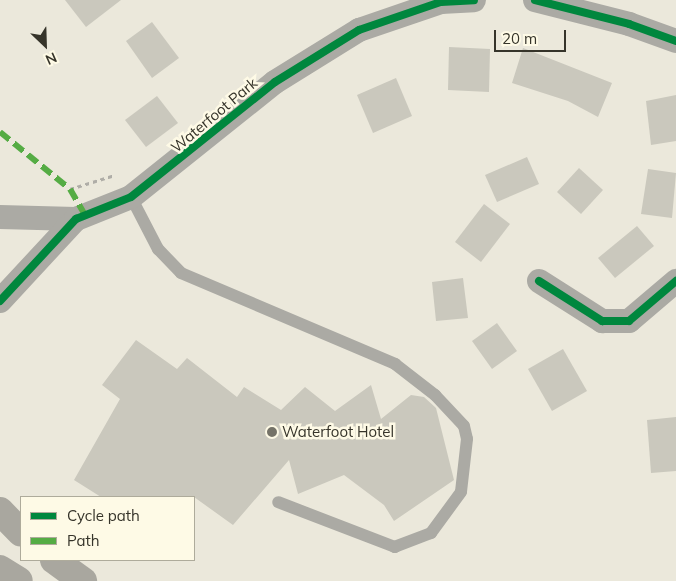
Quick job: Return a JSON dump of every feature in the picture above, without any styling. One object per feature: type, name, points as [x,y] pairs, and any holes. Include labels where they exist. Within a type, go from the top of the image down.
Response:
[{"type":"highway","points":[[0,511],[20,532]]},
{"type":"highway","points":[[55,561],[83,581]]},
{"type":"highway","points":[[0,569],[19,581]]},
{"type":"street","name":"Waterfoot Park","points":[[0,217],[76,219],[131,197],[275,82],[359,30],[441,2],[474,0]]},
{"type":"street","points":[[535,0],[628,24],[676,41]]},
{"type":"street","name":"Waterfoot Park","points":[[0,301],[76,219]]},
{"type":"street","points":[[539,281],[602,321],[628,321],[676,281]]},
{"type":"lane","points":[[131,197],[158,249],[181,273],[395,364],[435,395],[464,426],[467,439],[461,492],[431,533],[395,547],[278,502]]},
{"type":"building","points":[[65,0],[121,0],[86,27]]},
{"type":"building","points":[[152,22],[179,58],[152,78],[126,41]]},
{"type":"building","points":[[449,47],[490,49],[489,92],[448,90]]},
{"type":"building","points":[[523,48],[612,83],[598,117],[568,101],[512,83]]},
{"type":"building","points":[[396,78],[412,116],[373,133],[357,95]]},
{"type":"building","points":[[676,95],[676,141],[651,145],[646,101]]},
{"type":"building","points":[[157,96],[178,123],[146,147],[125,120]]},
{"type":"building","points":[[527,157],[539,184],[497,202],[485,175]]},
{"type":"building","points":[[579,168],[603,190],[581,214],[557,192]]},
{"type":"building","points":[[648,169],[676,173],[672,218],[641,214]]},
{"type":"building","points":[[484,204],[510,224],[481,262],[455,242]]},
{"type":"building","points":[[637,226],[654,246],[615,278],[598,258]]},
{"type":"building","points":[[463,278],[468,318],[436,321],[432,282]]},
{"type":"building","points":[[497,323],[517,351],[492,369],[472,341]]},
{"type":"building","name":"Waterfoot Hotel","points":[[136,340],[177,369],[187,358],[237,397],[244,387],[281,410],[305,387],[335,411],[371,385],[381,419],[411,395],[424,397],[436,408],[454,480],[394,521],[384,505],[344,475],[298,494],[289,460],[233,525],[195,496],[99,496],[74,480],[120,399],[102,385]]},
{"type":"building","points":[[563,349],[587,391],[552,411],[528,369]]},
{"type":"building","points":[[676,417],[676,471],[651,473],[647,420]]},
{"type":"marked path","points":[[0,132],[70,189],[85,215]]},
{"type":"cycle path","points":[[0,301],[76,219],[131,197],[275,82],[359,30],[441,2],[474,0]]},
{"type":"cycle path","points":[[535,0],[629,24],[676,41]]},
{"type":"cycle path","points":[[539,281],[602,321],[629,321],[676,281]]},
{"type":"place","name":"Waterfoot Hotel","points":[[272,432]]}]
